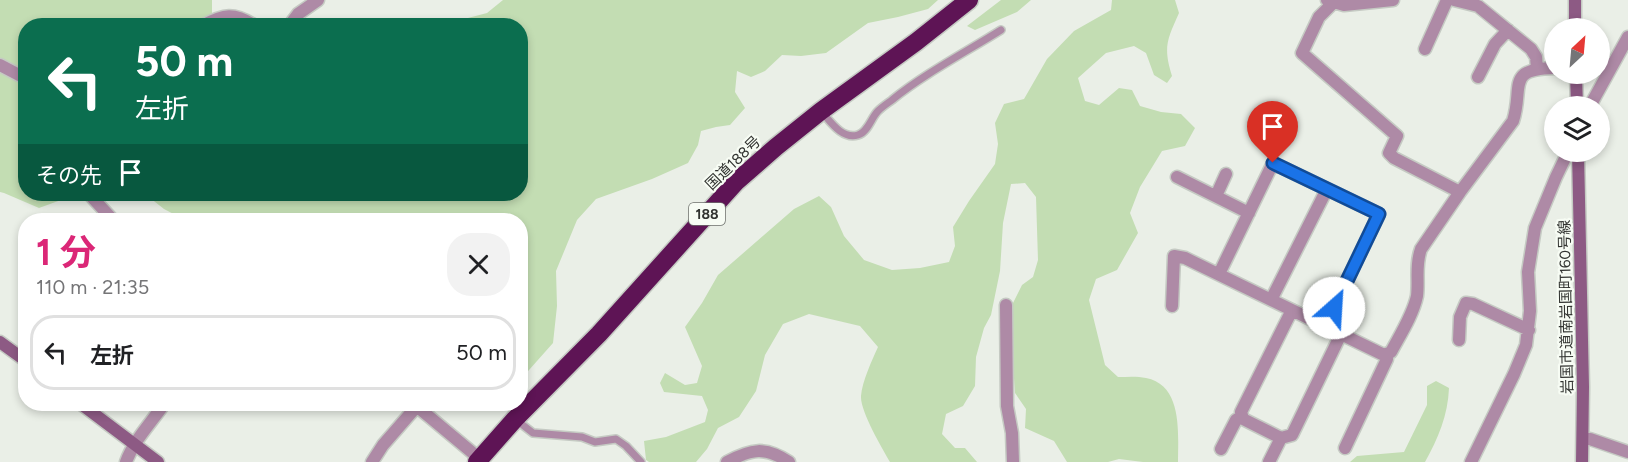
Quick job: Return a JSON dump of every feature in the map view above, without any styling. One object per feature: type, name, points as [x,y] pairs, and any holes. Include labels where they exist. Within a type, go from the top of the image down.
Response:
[{"type":"highway","name":"国道188号","points":[[528,406],[599,333],[736,182],[821,111],[969,0]]},
{"type":"highway","name":"国道188号","points":[[478,461],[523,411]]},
{"type":"street","points":[[295,18],[318,0]]},
{"type":"street","points":[[1393,0],[1344,4],[1331,1],[1319,17],[1302,53],[1397,136],[1389,153],[1394,158],[1460,192]]},
{"type":"street","points":[[1425,49],[1447,0]]},
{"type":"street","points":[[1454,0],[1478,6],[1508,30],[1531,49],[1536,57],[1538,69]]},
{"type":"street","points":[[1575,0],[1575,18]]},
{"type":"street","points":[[217,18],[228,15],[241,18]]},
{"type":"street","points":[[1478,77],[1494,44],[1508,30]]},
{"type":"street","points":[[1596,96],[1628,37]]},
{"type":"street","points":[[0,65],[18,74]]},
{"type":"street","points":[[1172,306],[1174,256],[1185,258],[1219,274],[1384,355],[1391,352],[1414,306],[1421,249],[1513,120],[1519,80],[1524,74],[1544,69]]},
{"type":"street","points":[[1471,462],[1526,345],[1530,311],[1528,272],[1535,228],[1564,162]]},
{"type":"street","name":"岩国市道南岩国町160号線","points":[[1578,162],[1583,387],[1582,462]]},
{"type":"street","points":[[1219,274],[1273,163],[1379,214],[1325,326]]},
{"type":"street","points":[[1215,196],[1226,174]]},
{"type":"street","points":[[1177,177],[1249,213]]},
{"type":"street","points":[[1271,300],[1327,189]]},
{"type":"street","points":[[95,201],[106,213]]},
{"type":"street","points":[[1459,340],[1460,317],[1466,303],[1473,304],[1528,330]]},
{"type":"street","points":[[1006,305],[1007,406],[1014,462]]},
{"type":"street","points":[[1292,310],[1241,412],[1243,419],[1281,438],[1292,435],[1341,334]]},
{"type":"street","points":[[0,342],[18,355]]},
{"type":"street","points":[[1345,448],[1387,359],[1386,354]]},
{"type":"street","points":[[90,411],[158,462]]},
{"type":"street","points":[[126,462],[135,444],[159,411]]},
{"type":"street","points":[[372,462],[410,411]]},
{"type":"street","points":[[422,411],[478,461]]},
{"type":"street","points":[[1221,449],[1236,420],[1242,416]]},
{"type":"street","points":[[1269,462],[1281,438]]},
{"type":"street","points":[[1582,439],[1590,439],[1628,452]]},
{"type":"street","points":[[727,462],[740,455],[756,451],[773,453],[789,462]]},
{"type":"lane","points":[[821,111],[836,128],[848,135],[858,135],[866,130],[878,111],[903,91],[1002,30]]},
{"type":"lane","points":[[515,419],[533,433],[582,437],[595,442],[616,439],[641,462]]},
{"type":"green space","points":[[0,0],[212,0],[214,18],[18,18],[18,199],[0,192]]},
{"type":"green space","points":[[503,0],[938,0],[928,9],[868,23],[826,53],[801,56],[782,55],[765,71],[751,77],[737,71],[735,92],[745,108],[730,125],[701,131],[698,145],[688,163],[596,199],[577,220],[556,271],[557,306],[553,343],[528,371],[528,213],[172,213],[154,201],[528,201],[528,18],[468,18],[487,13]]},
{"type":"green space","points":[[1001,0],[1031,0],[1017,12],[975,30],[967,26]]},
{"type":"green space","points":[[1112,0],[1175,0],[1179,13],[1169,37],[1167,50],[1172,76],[1167,83],[1154,75],[1146,53],[1134,46],[1106,53],[1078,78],[1085,101],[1099,105],[1119,88],[1132,90],[1140,106],[1161,112],[1181,114],[1195,128],[1185,146],[1162,151],[1140,187],[1130,213],[1138,233],[1117,270],[1096,279],[1089,300],[1105,365],[1118,377],[1143,377],[1158,382],[1167,390],[1176,412],[1178,425],[1178,462],[1119,459],[1108,462],[1067,462],[1054,441],[1025,428],[1026,409],[1015,393],[1011,334],[1012,305],[1022,285],[1033,277],[1038,260],[1036,197],[1025,183],[1011,184],[1003,223],[1000,271],[991,315],[984,328],[976,357],[975,386],[963,406],[946,414],[942,434],[955,448],[965,448],[977,462],[890,462],[864,411],[861,396],[863,384],[878,347],[860,326],[809,314],[783,324],[765,355],[756,391],[739,417],[718,428],[707,449],[696,462],[649,462],[646,460],[644,441],[666,437],[705,422],[708,410],[702,396],[664,392],[660,383],[665,373],[685,385],[697,383],[702,366],[685,327],[718,275],[794,209],[819,196],[831,207],[844,236],[864,260],[892,270],[920,268],[949,262],[955,246],[953,227],[995,164],[998,144],[995,123],[1004,104],[1024,99],[1047,59],[1074,31],[1111,10]]},
{"type":"green space","points":[[23,201],[58,201],[39,208]]},
{"type":"green space","points":[[1436,381],[1449,388],[1447,408],[1442,427],[1425,462],[1350,462],[1357,456],[1404,452],[1427,405],[1427,386]]},
{"type":"route","points":[[1273,163],[1379,214],[1334,308]]}]
